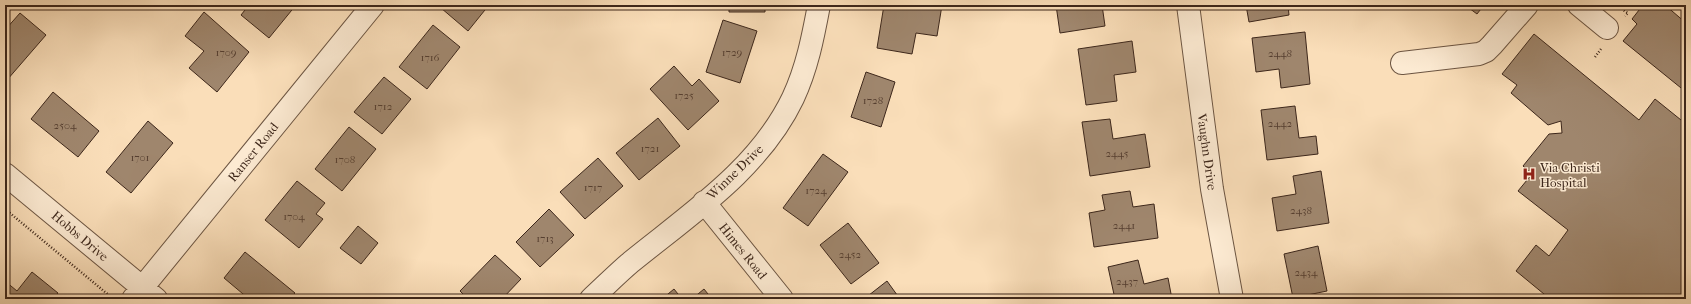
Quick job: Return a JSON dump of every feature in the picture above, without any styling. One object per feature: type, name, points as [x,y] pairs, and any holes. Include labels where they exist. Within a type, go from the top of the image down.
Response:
[{"type":"street","name":"Ranser Road","points":[[144,295],[373,5]]},
{"type":"street","name":"Winne Drive","points":[[591,299],[629,263],[725,185],[747,164],[772,134],[802,78],[808,58],[819,5]]},
{"type":"street","name":"Vaughn Drive","points":[[1188,5],[1212,189],[1232,299]]},
{"type":"street","points":[[1402,63],[1479,54],[1486,51],[1527,5]]},
{"type":"street","points":[[1579,5],[1607,28]]},
{"type":"street","name":"Hobbs Drive","points":[[5,174],[144,295]]},
{"type":"street","name":"Himes Road","points":[[704,202],[782,299]]},
{"type":"path","points":[[5,209],[113,299]]},
{"type":"building","points":[[249,5],[296,5],[269,38],[241,15]]},
{"type":"building","points":[[443,5],[489,5],[468,31],[441,8]]},
{"type":"building","points":[[729,5],[765,5],[765,12],[729,12]]},
{"type":"building","points":[[884,5],[942,5],[937,36],[916,33],[912,54],[877,48]]},
{"type":"building","points":[[1056,5],[1102,5],[1105,26],[1060,33]]},
{"type":"building","points":[[1246,5],[1288,5],[1289,15],[1249,22]]},
{"type":"building","points":[[1465,5],[1484,5],[1477,14]]},
{"type":"building","points":[[1643,5],[1665,5],[1686,23],[1686,92],[1623,41],[1637,24],[1632,19]]},
{"type":"building","points":[[204,12],[249,52],[217,92],[189,68],[204,51],[185,36]]},
{"type":"building","points":[[20,13],[46,35],[7,80],[5,78],[5,30]]},
{"type":"building","points":[[723,20],[757,31],[740,83],[706,72]]},
{"type":"building","points":[[433,25],[460,47],[427,89],[399,67]]},
{"type":"building","points":[[1305,32],[1310,84],[1281,88],[1279,69],[1256,72],[1252,38]]},
{"type":"building","points":[[1534,34],[1639,120],[1655,99],[1686,124],[1686,299],[1550,299],[1516,271],[1536,245],[1549,256],[1568,230],[1518,191],[1532,174],[1523,166],[1549,134],[1562,133],[1561,121],[1548,125],[1511,93],[1517,85],[1502,74]]},
{"type":"building","points":[[1132,41],[1136,72],[1114,75],[1117,101],[1086,105],[1078,49]]},
{"type":"building","points":[[674,66],[692,86],[699,79],[719,101],[688,130],[650,89]]},
{"type":"building","points":[[866,72],[895,82],[881,127],[851,117]]},
{"type":"building","points":[[384,77],[411,99],[382,134],[354,112]]},
{"type":"building","points":[[53,92],[99,131],[78,157],[31,119]]},
{"type":"building","points":[[1295,106],[1299,138],[1316,136],[1318,154],[1267,160],[1261,110]]},
{"type":"building","points":[[658,118],[680,146],[639,180],[616,153]]},
{"type":"building","points":[[1110,119],[1113,139],[1145,134],[1150,167],[1090,176],[1082,122]]},
{"type":"building","points":[[148,121],[173,143],[131,193],[106,172]]},
{"type":"building","points":[[349,127],[376,149],[342,191],[315,169]]},
{"type":"building","points":[[823,154],[848,172],[808,226],[783,208]]},
{"type":"building","points":[[598,158],[623,186],[585,219],[560,192]]},
{"type":"building","points":[[1321,171],[1329,223],[1277,231],[1272,198],[1296,194],[1293,176]]},
{"type":"building","points":[[297,181],[325,203],[316,214],[323,219],[299,248],[265,220]]},
{"type":"building","points":[[1130,191],[1133,207],[1154,204],[1158,238],[1094,247],[1089,213],[1105,210],[1102,195]]},
{"type":"building","points":[[549,209],[574,235],[540,267],[516,242]]},
{"type":"building","points":[[848,223],[879,263],[851,284],[820,245]]},
{"type":"building","points":[[358,226],[378,243],[361,264],[340,248]]},
{"type":"building","points":[[1318,246],[1327,291],[1293,298],[1284,254]]},
{"type":"building","points":[[245,252],[295,293],[289,299],[249,299],[224,278]]},
{"type":"building","points":[[495,255],[521,279],[502,299],[468,299],[460,291]]},
{"type":"building","points":[[1138,260],[1144,284],[1168,278],[1172,299],[1115,299],[1108,267]]},
{"type":"building","points":[[32,272],[58,293],[53,299],[5,299],[5,281],[17,291]]},
{"type":"building","points":[[887,281],[900,299],[864,299]]},
{"type":"building","points":[[674,289],[682,299],[662,299]]},
{"type":"building","points":[[704,289],[712,299],[692,299]]},
{"type":"place","name":"Via Christi Hospital","points":[[1529,174]]}]
